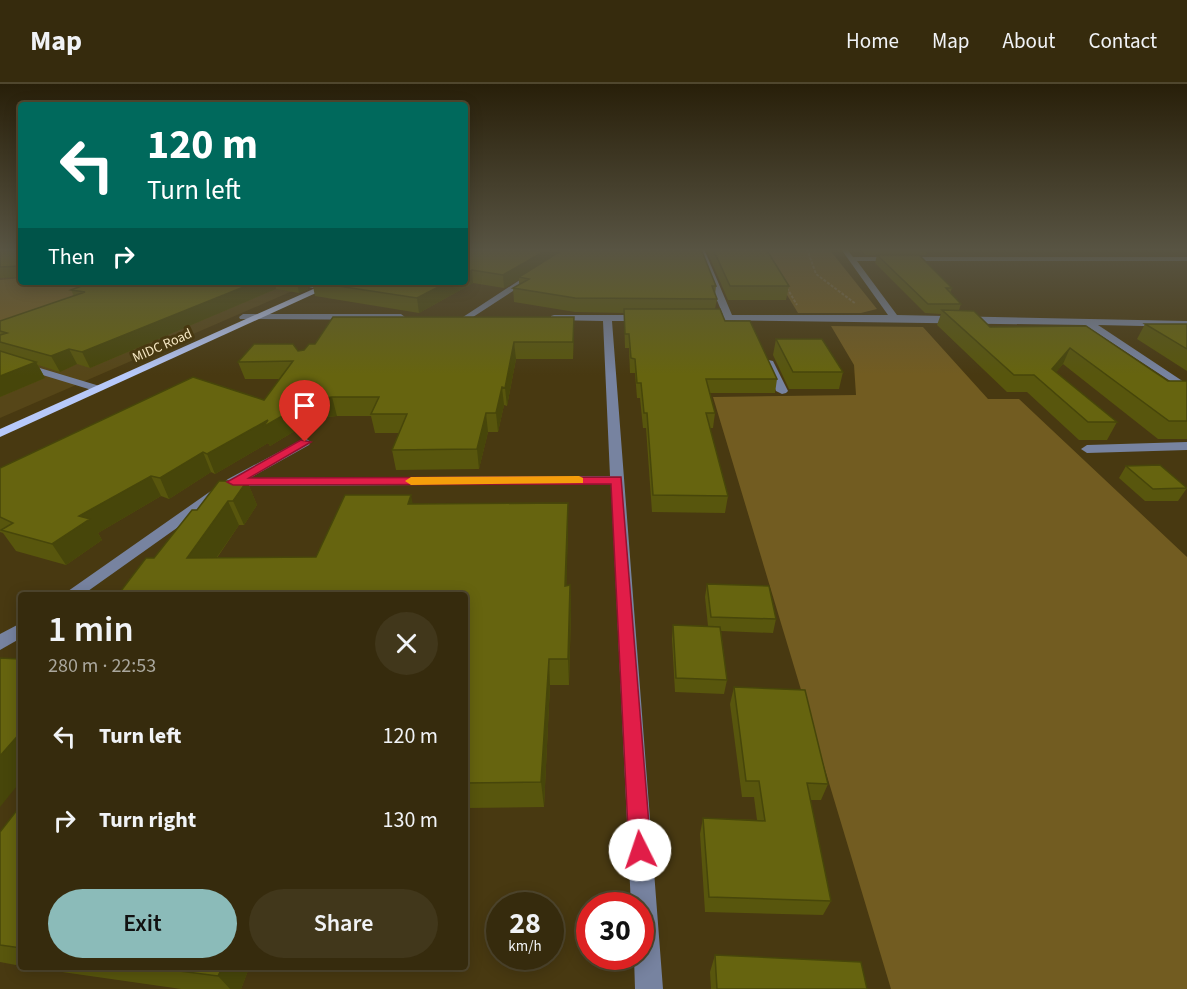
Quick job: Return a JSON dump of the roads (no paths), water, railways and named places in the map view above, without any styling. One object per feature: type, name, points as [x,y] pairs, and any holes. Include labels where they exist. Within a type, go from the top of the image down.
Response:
[{"type":"main road","name":"MIDC Road","points":[[0,433],[93,387],[301,291]]},
{"type":"main road","name":"MIDC Road","points":[[0,424],[93,387],[315,291]]},
{"type":"street","points":[[467,317],[508,291]]},
{"type":"street","points":[[718,291],[729,318]]},
{"type":"street","points":[[874,291],[894,318]]},
{"type":"street","points":[[243,317],[410,317]]},
{"type":"street","points":[[329,332],[342,317]]},
{"type":"street","points":[[455,317],[490,317]]},
{"type":"street","points":[[549,318],[651,318]]},
{"type":"street","points":[[607,318],[649,989]]},
{"type":"street","points":[[696,318],[894,318],[1187,324]]},
{"type":"street","points":[[747,318],[752,328]]},
{"type":"street","points":[[1087,322],[1187,389]]},
{"type":"street","points":[[762,349],[782,391]]},
{"type":"street","points":[[0,359],[93,387]]},
{"type":"street","points":[[75,592],[233,482],[305,442]]},
{"type":"street","points":[[1087,449],[1187,446]]},
{"type":"street","points":[[233,482],[617,480]]},
{"type":"street","points":[[0,643],[18,631]]}]
